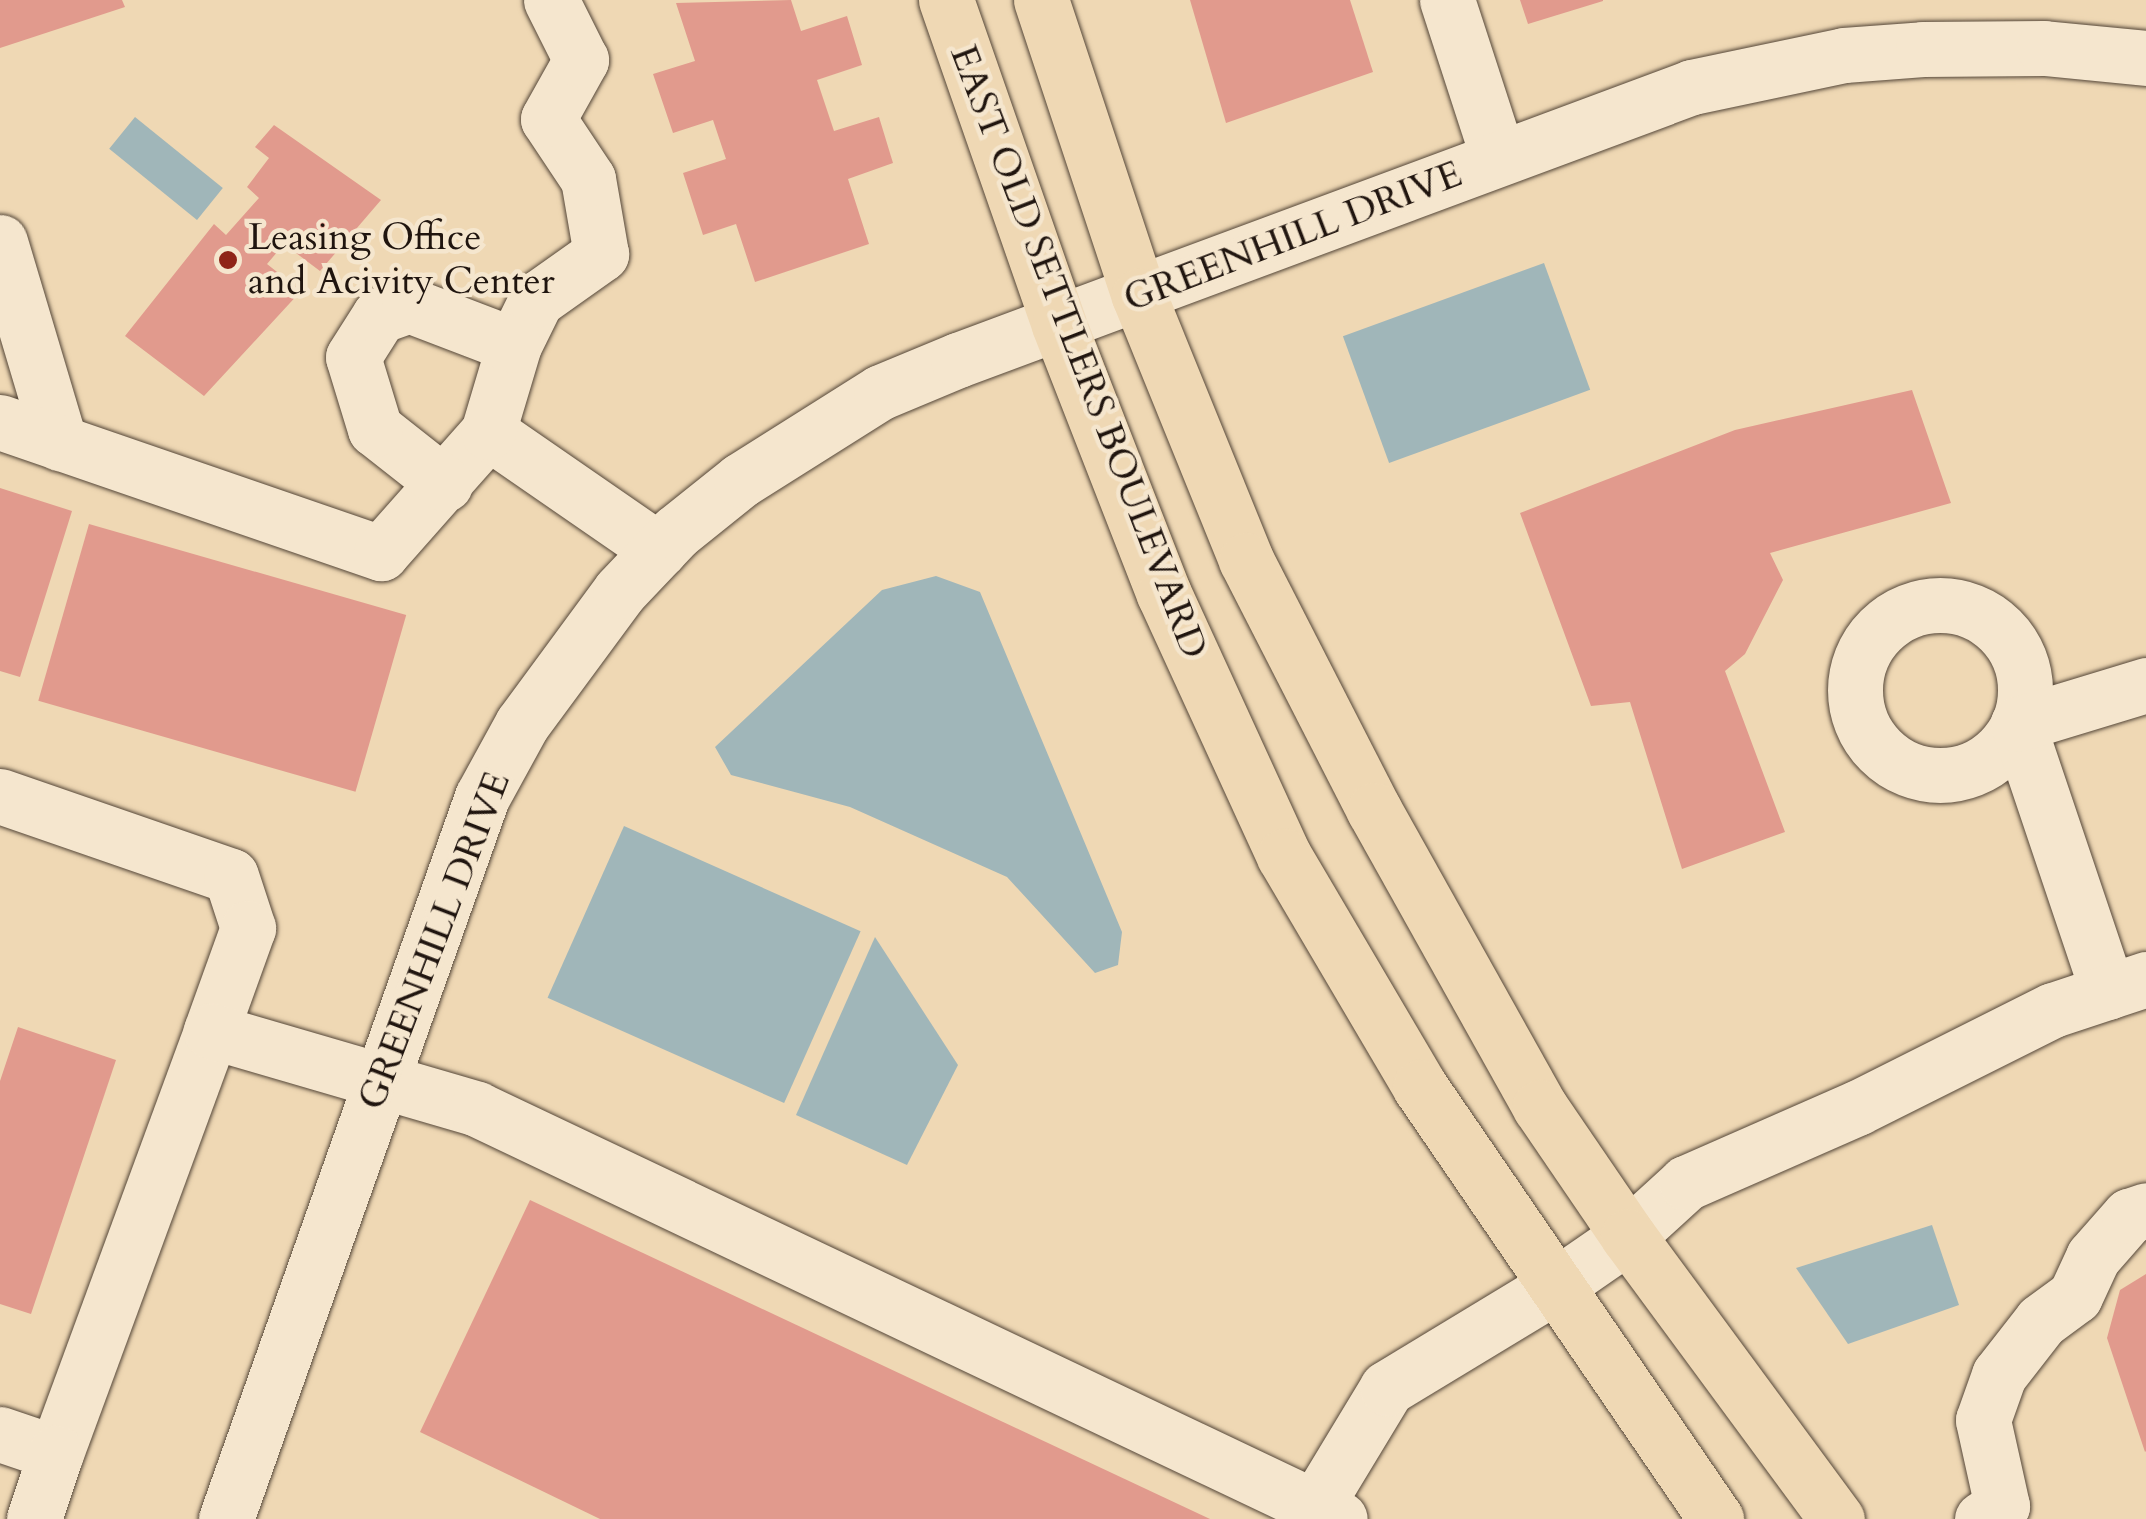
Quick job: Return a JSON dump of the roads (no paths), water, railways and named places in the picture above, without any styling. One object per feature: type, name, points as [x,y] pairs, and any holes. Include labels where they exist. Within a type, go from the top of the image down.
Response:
[{"type":"main road","name":"EAST OLD SETTLERS BOULEVARD","points":[[946,0],[1059,325],[1164,594],[1284,856],[1420,1087],[1716,1519]]},
{"type":"main road","name":"EAST OLD SETTLERS BOULEVARD","points":[[1041,0],[1139,296],[1246,560],[1374,810],[1540,1106],[1628,1236],[1837,1519]]},
{"type":"street","points":[[0,422],[381,553],[488,432],[514,344],[536,300],[601,254],[588,179],[548,119],[581,60],[550,0]]},
{"type":"street","points":[[1446,0],[1498,158]]},
{"type":"street","name":"GREENHILL DRIVE","points":[[226,1519],[482,797],[568,655],[659,550],[741,480],[881,392],[1692,87],[1844,55],[2044,48],[2146,58]]},
{"type":"street","points":[[0,242],[60,442]]},
{"type":"street","points":[[445,484],[375,429],[353,358],[380,316],[410,306],[514,344]]},
{"type":"street","points":[[488,432],[659,550]]},
{"type":"street","points":[[211,1031],[383,1077],[477,1109],[1328,1513],[1387,1388],[1554,1287],[1628,1236],[1686,1183],[1857,1108],[2052,1010],[2127,985],[2018,724],[2146,685]]},
{"type":"street","points":[[0,796],[231,876],[248,928],[34,1519]]},
{"type":"street","points":[[2004,1515],[1983,1420],[1999,1375],[2041,1321],[2075,1296],[2105,1243],[2129,1216],[2146,1210]]},
{"type":"street","points":[[0,1434],[56,1453]]},
{"type":"water","points":[[135,117],[223,188],[197,220],[109,149]]},
{"type":"water","points":[[1544,263],[1590,390],[1389,463],[1343,336]]},
{"type":"water","points":[[936,576],[980,592],[1122,932],[1118,965],[1095,973],[1007,877],[850,807],[731,775],[715,747],[882,590]]},
{"type":"water","points":[[624,826],[861,931],[784,1103],[548,998]]},
{"type":"water","points":[[875,937],[958,1065],[907,1165],[796,1115]]},
{"type":"water","points":[[1932,1225],[1959,1305],[1848,1344],[1796,1268]]},
{"type":"place","name":"Leasing Office and Acivity Center","points":[[228,260]]}]
